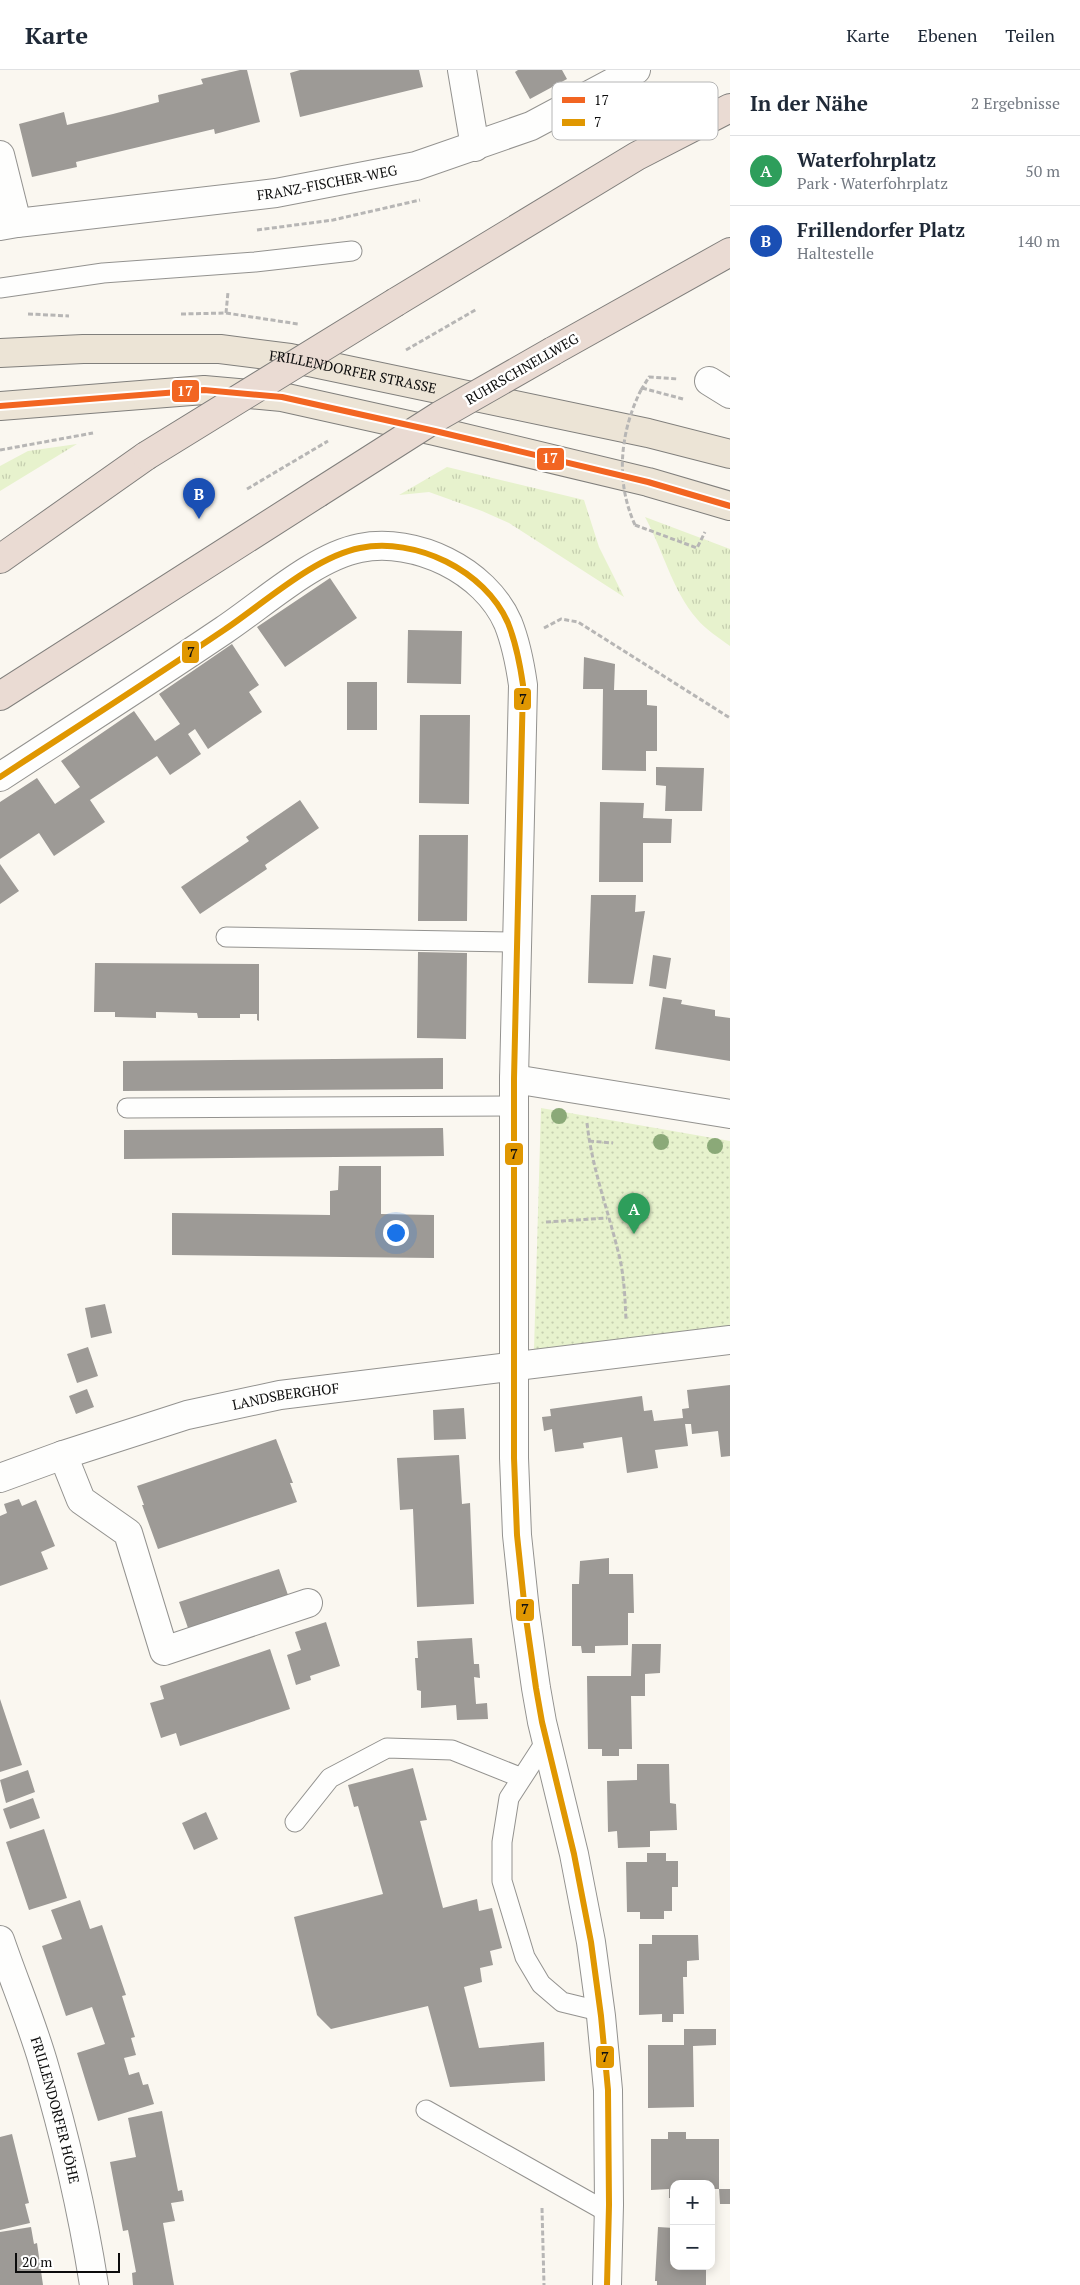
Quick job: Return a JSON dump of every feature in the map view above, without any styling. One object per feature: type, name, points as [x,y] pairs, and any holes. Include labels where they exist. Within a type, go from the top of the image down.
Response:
[{"type":"highway","points":[[718,114],[730,108]]},
{"type":"highway","points":[[0,559],[146,456],[637,156],[668,140]]},
{"type":"highway","name":"RUHRSCHNELLWEG","points":[[0,696],[439,416],[730,252]]},
{"type":"main road","name":"FRILLENDORFER STRASSE","points":[[0,353],[83,349],[220,349],[290,358],[648,433],[730,454]]},
{"type":"main road","points":[[0,406],[204,390],[282,397],[436,431],[648,482],[730,506]]},
{"type":"street","points":[[462,70],[475,147]]},
{"type":"street","name":"FRANZ-FISCHER-WEG","points":[[614,82],[636,70]]},
{"type":"street","name":"FRANZ-FISCHER-WEG","points":[[9,224],[276,193],[416,166],[531,126],[552,115]]},
{"type":"street","points":[[0,156],[9,224]]},
{"type":"street","points":[[0,777],[225,630],[318,565],[339,554],[360,548],[383,547],[407,549],[450,562],[487,593],[507,621],[520,662],[522,685],[513,1221],[517,1535],[526,1621],[542,1722],[548,1738],[574,1854],[591,1942],[600,2011],[608,2090],[609,2213],[607,2285]]},
{"type":"street","points":[[514,1093],[588,1091],[730,1114]]},
{"type":"street","name":"LANDSBERGHOF","points":[[0,1478],[63,1455],[187,1415],[280,1395],[730,1340]]},
{"type":"street","points":[[63,1455],[81,1500],[128,1533],[164,1651],[308,1604]]},
{"type":"street","name":"FRILLENDORFER HÖHE","points":[[0,1940],[42,2060],[67,2145],[84,2220],[94,2285]]},
{"type":"lane","points":[[0,288],[103,273],[255,262],[352,251]]},
{"type":"lane","points":[[226,937],[517,942]]},
{"type":"lane","points":[[126,1108],[514,1093]]},
{"type":"lane","points":[[548,1738],[509,1798],[502,1842],[502,1881],[525,1957],[541,1984],[562,2002],[600,2011]]},
{"type":"lane","points":[[295,1822],[330,1778],[387,1748],[452,1750],[522,1778]]},
{"type":"lane","points":[[426,2110],[609,2213]]},
{"type":"path","points":[[404,350],[477,309]]},
{"type":"path","points":[[697,548],[635,525],[627,508],[622,471],[622,454],[628,417],[649,377],[720,387]]},
{"type":"path","points":[[642,389],[648,390]]},
{"type":"path","points":[[247,489],[332,439]]},
{"type":"path","points":[[561,619],[578,622],[730,718]]},
{"type":"path","points":[[588,1091],[586,1114],[589,1142],[618,1252],[625,1304],[628,1353]]},
{"type":"path","points":[[589,1142],[613,1144]]},
{"type":"path","points":[[513,1221],[556,1222],[608,1218]]},
{"type":"path","points":[[541,2175],[544,2285]]},
{"type":"green space","points":[[77,444],[0,491],[0,466],[28,451]]},
{"type":"green space","points":[[447,467],[584,500],[599,547],[624,597],[509,523],[429,492],[399,495]]},
{"type":"green space","points":[[645,517],[730,549],[730,646],[704,626],[688,608],[674,583]]},
{"type":"green space","points":[[541,1108],[730,1141],[730,1326],[534,1350]]},
{"type":"building","points":[[247,70],[260,122],[215,134],[214,129],[76,162],[77,167],[32,177],[19,124],[64,112],[67,125],[113,114],[159,102],[158,95],[203,84],[201,79]]},
{"type":"building","points":[[300,70],[419,70],[423,87],[300,117],[290,73]]},
{"type":"building","points":[[518,70],[562,70],[567,79],[561,82],[552,82],[552,87],[530,99],[515,72]]},
{"type":"building","points":[[330,578],[357,618],[285,667],[257,627]]},
{"type":"building","points":[[408,630],[462,631],[461,684],[407,683]]},
{"type":"building","points":[[232,644],[259,685],[249,692],[262,712],[208,749],[195,729],[188,734],[201,754],[188,763],[170,775],[157,756],[90,800],[105,822],[54,856],[39,833],[0,859],[0,802],[37,778],[55,804],[80,787],[61,761],[134,711],[155,741],[180,724],[159,694]]},
{"type":"building","points":[[584,657],[615,664],[614,690],[647,690],[647,705],[657,706],[657,751],[646,751],[646,771],[602,770],[603,689],[583,689]]},
{"type":"building","points":[[347,682],[377,682],[377,730],[347,730]]},
{"type":"building","points":[[420,715],[470,715],[469,804],[419,803]]},
{"type":"building","points":[[656,767],[704,768],[702,811],[665,811],[666,786],[656,785]]},
{"type":"building","points":[[300,800],[319,828],[265,865],[267,869],[200,914],[181,887],[249,841],[246,837]]},
{"type":"building","points":[[600,802],[644,803],[643,818],[672,819],[671,843],[643,843],[643,882],[599,882]]},
{"type":"building","points":[[419,835],[468,835],[467,921],[418,921]]},
{"type":"building","points":[[0,864],[19,891],[0,904]]},
{"type":"building","points":[[591,895],[636,895],[635,912],[645,911],[633,984],[588,983]]},
{"type":"building","points":[[418,952],[467,953],[466,1039],[417,1038]]},
{"type":"building","points":[[653,955],[671,958],[666,989],[649,986]]},
{"type":"building","points":[[95,963],[259,964],[259,1021],[257,1020],[257,1014],[240,1014],[240,1018],[198,1018],[197,1013],[156,1012],[156,1018],[115,1017],[115,1012],[94,1012]]},
{"type":"building","points":[[663,997],[682,1000],[681,1004],[715,1010],[715,1016],[730,1018],[730,1061],[655,1049]]},
{"type":"building","points":[[443,1058],[443,1089],[123,1091],[123,1061]]},
{"type":"building","points":[[443,1128],[444,1156],[124,1159],[124,1130]]},
{"type":"building","points":[[339,1166],[381,1166],[381,1214],[434,1215],[434,1258],[172,1255],[172,1213],[330,1215],[330,1191],[338,1190]]},
{"type":"building","points":[[105,1304],[112,1333],[91,1338],[85,1308]]},
{"type":"building","points":[[88,1347],[98,1376],[77,1383],[67,1354]]},
{"type":"building","points":[[730,1385],[730,1456],[721,1457],[718,1431],[692,1434],[691,1424],[685,1424],[688,1446],[655,1450],[658,1468],[627,1473],[622,1437],[583,1443],[584,1448],[555,1452],[552,1429],[544,1431],[542,1417],[551,1416],[550,1409],[642,1396],[644,1411],[652,1410],[654,1421],[683,1418],[682,1409],[689,1408],[687,1390]]},
{"type":"building","points":[[87,1389],[94,1407],[76,1414],[69,1396]]},
{"type":"building","points":[[464,1408],[466,1439],[434,1440],[433,1410]]},
{"type":"building","points":[[276,1439],[293,1483],[290,1483],[297,1502],[158,1549],[137,1486]]},
{"type":"building","points":[[459,1455],[462,1504],[470,1503],[474,1604],[417,1607],[413,1509],[400,1510],[397,1458]]},
{"type":"building","points":[[19,1499],[22,1506],[36,1500],[55,1546],[41,1552],[48,1569],[0,1586],[0,1516],[7,1513],[4,1504]]},
{"type":"building","points":[[609,1558],[609,1574],[633,1574],[634,1613],[628,1613],[628,1645],[595,1646],[595,1653],[582,1653],[581,1646],[572,1646],[572,1584],[579,1584],[580,1561]]},
{"type":"building","points":[[279,1569],[288,1595],[188,1628],[179,1602]]},
{"type":"building","points":[[326,1622],[340,1666],[310,1676],[311,1680],[296,1685],[287,1655],[301,1650],[295,1632]]},
{"type":"building","points":[[472,1638],[474,1664],[479,1664],[480,1678],[474,1677],[476,1704],[487,1703],[488,1719],[457,1720],[456,1705],[421,1708],[421,1691],[417,1690],[415,1658],[418,1658],[417,1641]]},
{"type":"building","points":[[632,1644],[661,1644],[660,1673],[645,1674],[645,1696],[631,1696],[632,1749],[619,1749],[619,1756],[602,1756],[602,1749],[588,1749],[587,1676],[631,1676]]},
{"type":"building","points":[[270,1649],[290,1709],[180,1746],[176,1733],[161,1738],[150,1703],[164,1699],[160,1686]]},
{"type":"building","points":[[0,1699],[22,1765],[0,1772]]},
{"type":"building","points":[[637,1764],[669,1764],[670,1803],[676,1804],[677,1830],[650,1831],[650,1847],[618,1848],[617,1831],[608,1832],[607,1781],[637,1780]]},
{"type":"building","points":[[413,1768],[427,1820],[420,1821],[443,1908],[477,1899],[479,1911],[492,1908],[502,1948],[490,1951],[493,1965],[480,1968],[482,1982],[464,1987],[479,2048],[544,2042],[545,2081],[450,2087],[428,2006],[331,2029],[317,2015],[294,1917],[383,1894],[358,1806],[354,1807],[348,1785]]},
{"type":"building","points":[[28,1770],[35,1792],[6,1803],[0,1780]]},
{"type":"building","points":[[33,1798],[40,1818],[10,1829],[3,1809]]},
{"type":"building","points":[[206,1812],[218,1839],[194,1850],[182,1823]]},
{"type":"building","points":[[44,1829],[67,1898],[29,1910],[6,1842]]},
{"type":"building","points":[[647,1853],[666,1853],[666,1861],[678,1861],[678,1887],[672,1887],[672,1911],[664,1911],[664,1919],[640,1919],[640,1912],[627,1912],[626,1862],[647,1862]]},
{"type":"building","points":[[80,1900],[90,1929],[102,1925],[126,1995],[122,1996],[135,2037],[131,2038],[136,2055],[124,2058],[129,2075],[139,2072],[143,2085],[148,2084],[154,2104],[98,2121],[77,2053],[105,2044],[92,2007],[66,2016],[42,1946],[62,1939],[51,1910]]},
{"type":"building","points":[[652,1935],[698,1935],[699,1960],[687,1961],[687,1977],[683,1977],[684,2014],[673,2014],[673,2022],[662,2022],[662,2014],[639,2015],[639,1944],[652,1944]]},
{"type":"building","points":[[684,2029],[716,2029],[716,2045],[693,2046],[694,2107],[648,2108],[648,2045],[684,2045]]},
{"type":"building","points":[[162,2111],[178,2191],[182,2190],[184,2201],[171,2203],[175,2221],[163,2223],[174,2285],[133,2285],[132,2273],[136,2272],[128,2230],[123,2231],[110,2162],[136,2157],[128,2118]]},
{"type":"building","points":[[668,2132],[686,2132],[686,2139],[719,2139],[719,2189],[715,2189],[715,2180],[670,2180],[670,2198],[669,2189],[651,2190],[651,2139],[668,2139]]},
{"type":"building","points":[[12,2134],[29,2203],[25,2204],[30,2223],[0,2230],[0,2137]]},
{"type":"building","points":[[719,2189],[730,2189],[730,2204],[720,2204]]},
{"type":"building","points":[[31,2227],[34,2244],[37,2243],[43,2285],[0,2285],[0,2232]]},
{"type":"building","points":[[658,2227],[670,2228],[670,2270],[706,2270],[706,2285],[657,2285],[657,2281],[655,2281]]},
{"type":"transit line","name":"17","points":[[0,406],[204,390],[282,397],[648,482],[730,506]]},
{"type":"transit line","name":"7","points":[[0,777],[196,649],[307,571],[343,553],[360,548],[381,546],[425,553],[466,573],[483,587],[497,604],[508,623],[523,685],[514,1079],[514,1458],[517,1535],[536,1688],[542,1722],[574,1854],[591,1942],[601,2016],[608,2090],[609,2205],[607,2285]]},
{"type":"place","name":"Frillendorfer Platz","points":[[199,519]]},
{"type":"place","name":"Waterfohrplatz","points":[[634,1234]]}]
